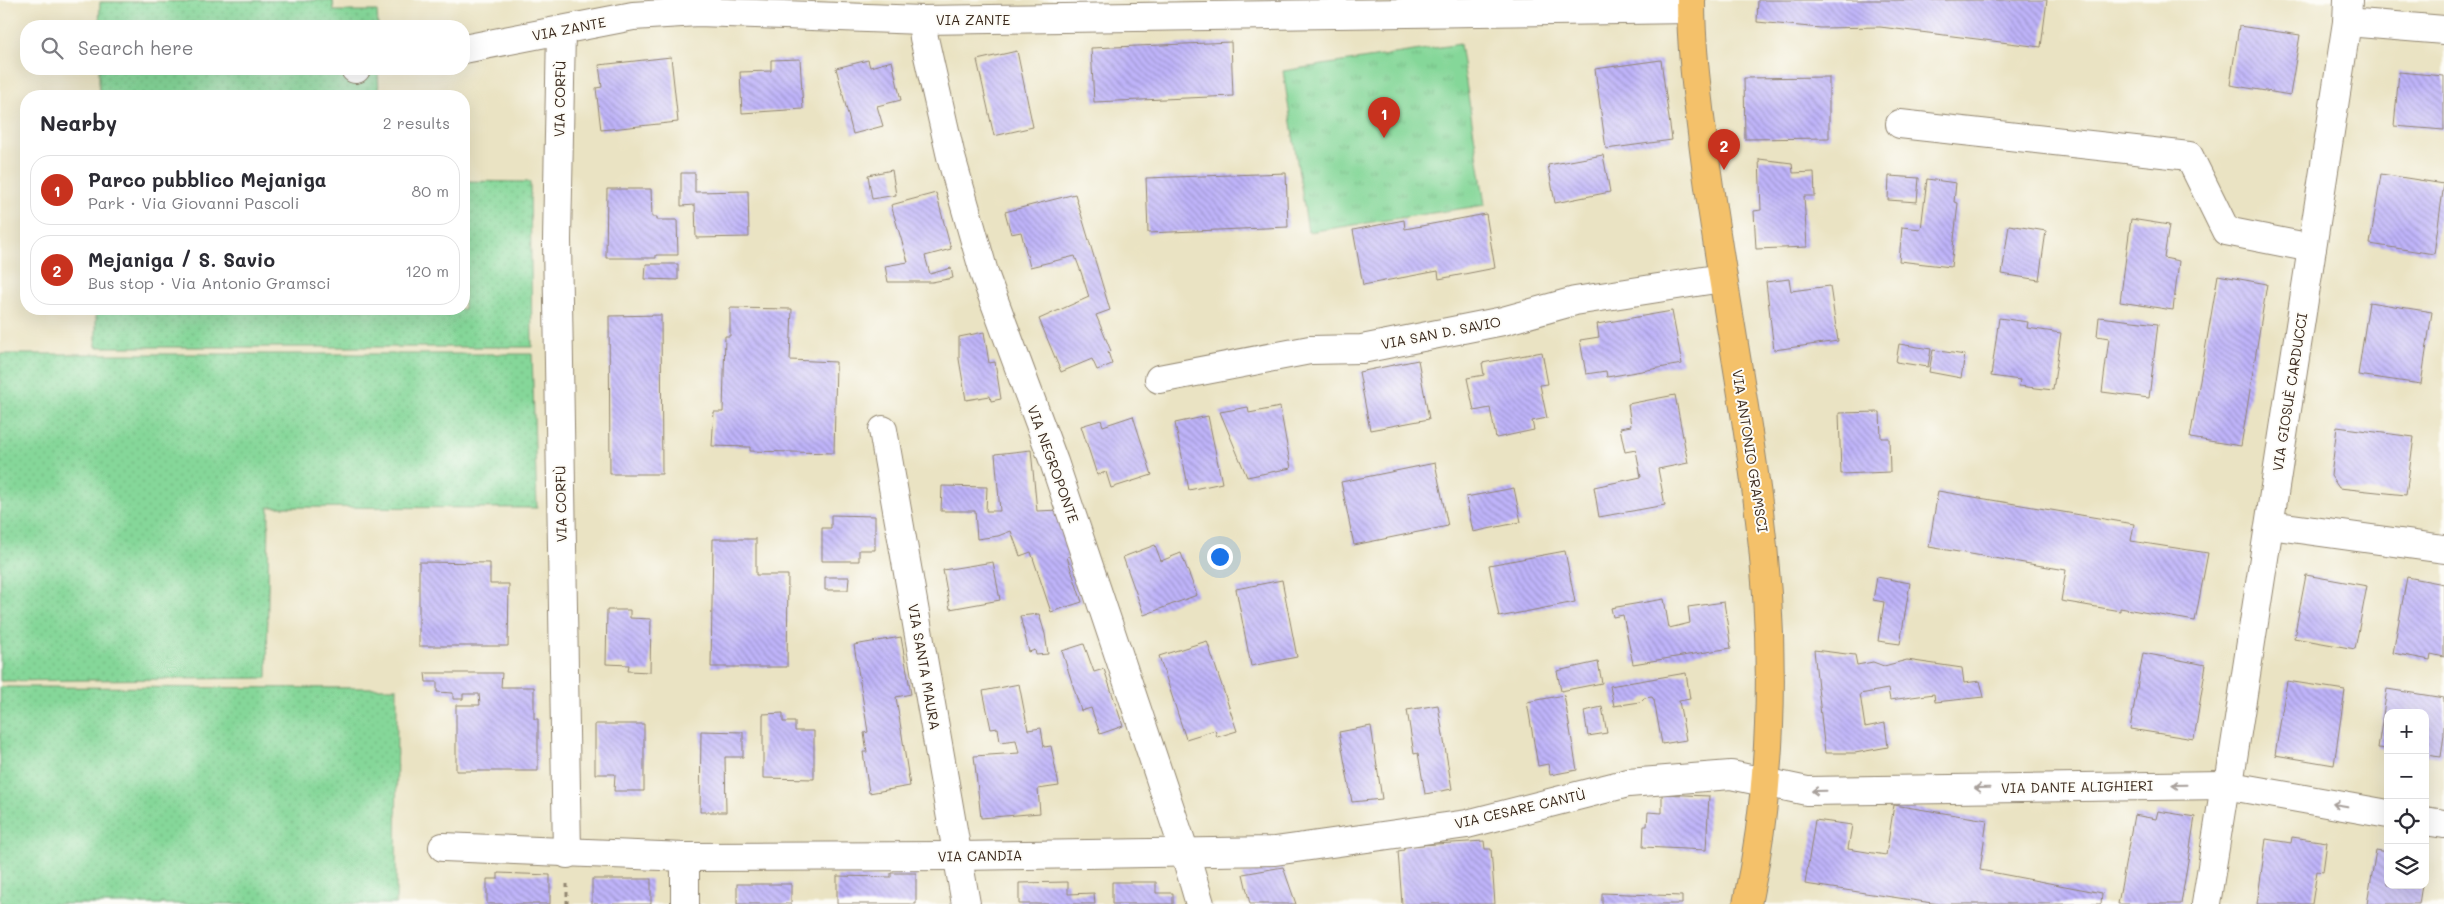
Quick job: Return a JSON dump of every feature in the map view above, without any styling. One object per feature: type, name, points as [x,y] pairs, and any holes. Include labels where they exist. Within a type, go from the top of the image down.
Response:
[{"type":"main road","name":"VIA ANTONIO GRAMSCI","points":[[1691,5],[1693,63],[1722,278],[1755,480],[1764,546],[1770,625],[1770,703],[1765,782],[1747,904]]},
{"type":"street","name":"VIA ZANTE","points":[[470,47],[633,16],[698,6],[922,20],[1691,5]]},
{"type":"street","points":[[2348,11],[2444,30]]},
{"type":"street","name":"VIA GIOSUÈ CARDUCCI","points":[[2206,904],[2270,525],[2348,11]]},
{"type":"street","name":"VIA NEGROPONTE","points":[[922,20],[924,38],[951,157],[985,276],[1054,462],[1185,853],[1200,904]]},
{"type":"street","name":"VIA CORFÙ","points":[[561,30],[557,240],[567,854]]},
{"type":"street","points":[[1900,124],[2189,156],[2226,231],[2312,248]]},
{"type":"street","name":"VIA SAN D. SAVIO","points":[[1159,379],[1310,350],[1362,349],[1503,321],[1575,301],[1722,278]]},
{"type":"street","name":"VIA SANTA MAURA","points":[[883,430],[966,904]]},
{"type":"street","points":[[2270,525],[2444,549]]},
{"type":"street","name":"VIA CESARE CANTÙ","points":[[1275,851],[1467,824],[1628,783],[1731,775],[1765,782]]},
{"type":"street","name":"VIA DANTE ALIGHIERI","points":[[1765,782],[1806,791],[2227,784],[2384,813]]},
{"type":"street","points":[[2429,822],[2444,824]]},
{"type":"street","points":[[443,847],[567,854]]},
{"type":"street","name":"VIA CANDIA","points":[[567,854],[685,857],[957,856],[1275,851]]},
{"type":"street","points":[[685,857],[685,904]]},
{"type":"green space","points":[[333,0],[334,11],[377,11],[378,20],[99,20],[100,2]]},
{"type":"green space","points":[[1460,44],[1485,205],[1308,232],[1283,71]]},
{"type":"green space","points":[[99,75],[378,75],[379,90],[99,90]]},
{"type":"green space","points":[[470,181],[530,182],[532,347],[96,347],[96,315],[470,315]]},
{"type":"green space","points":[[0,354],[532,354],[537,508],[269,507],[267,678],[0,681]]},
{"type":"green space","points":[[0,687],[397,688],[396,904],[0,904]]},
{"type":"building","points":[[1758,0],[2047,0],[2041,47],[1880,27],[1821,28],[1757,22]]},
{"type":"building","points":[[2239,26],[2300,35],[2290,95],[2230,85]]},
{"type":"building","points":[[1231,42],[1233,96],[1094,102],[1091,48]]},
{"type":"building","points":[[1017,51],[1033,127],[994,136],[977,60]]},
{"type":"building","points":[[671,57],[678,122],[601,130],[596,88],[602,87],[599,65]]},
{"type":"building","points":[[800,59],[803,109],[742,113],[740,72],[771,71],[771,60]]},
{"type":"building","points":[[868,60],[870,67],[892,61],[901,100],[877,106],[883,126],[853,134],[836,68]]},
{"type":"building","points":[[1661,60],[1672,140],[1606,149],[1595,69]]},
{"type":"building","points":[[2399,72],[2444,76],[2444,130],[2394,126]]},
{"type":"building","points":[[1829,77],[1829,138],[1745,139],[1744,78]]},
{"type":"building","points":[[1603,155],[1610,192],[1555,203],[1548,165]]},
{"type":"building","points":[[1759,159],[1792,163],[1793,173],[1814,172],[1815,196],[1804,196],[1807,247],[1756,249],[1754,211],[1761,210]]},
{"type":"building","points":[[892,170],[896,195],[872,199],[868,175]]},
{"type":"building","points":[[681,173],[695,173],[695,192],[748,191],[749,237],[696,238],[695,205],[681,206]]},
{"type":"building","points":[[1286,173],[1288,227],[1148,233],[1146,178]]},
{"type":"building","points":[[2381,174],[2444,184],[2434,254],[2370,244]]},
{"type":"building","points":[[1889,176],[1919,178],[1917,202],[1888,200]]},
{"type":"building","points":[[1927,179],[1956,183],[1954,202],[1958,203],[1951,267],[1899,261],[1902,227],[1921,229]]},
{"type":"building","points":[[607,189],[651,189],[652,217],[657,217],[657,220],[677,220],[678,255],[656,255],[656,258],[606,258]]},
{"type":"building","points":[[936,193],[951,249],[925,256],[930,274],[951,268],[953,278],[932,282],[888,282],[885,266],[908,262],[891,205]]},
{"type":"building","points":[[1075,194],[1110,310],[1096,315],[1111,351],[1108,352],[1112,364],[1097,370],[1092,359],[1061,372],[1039,319],[1089,297],[1081,272],[1075,256],[1030,267],[1021,232],[1011,234],[1005,212]]},
{"type":"building","points":[[1486,214],[1495,268],[1439,279],[1438,271],[1363,285],[1353,230],[1404,220],[1405,229]]},
{"type":"building","points":[[2131,219],[2169,225],[2164,258],[2179,261],[2173,310],[2120,302]]},
{"type":"building","points":[[2009,225],[2046,231],[2039,280],[2002,274]]},
{"type":"building","points":[[646,264],[678,264],[678,280],[645,279]]},
{"type":"building","points":[[2218,275],[2267,284],[2241,446],[2190,438]]},
{"type":"building","points":[[1789,279],[1791,291],[1830,286],[1838,341],[1774,350],[1766,282]]},
{"type":"building","points":[[2369,302],[2432,312],[2421,384],[2358,375]]},
{"type":"building","points":[[730,308],[792,309],[790,360],[836,362],[834,453],[750,451],[750,447],[712,446],[714,412],[723,412],[725,336],[730,336]]},
{"type":"building","points":[[1672,311],[1682,364],[1607,377],[1606,371],[1586,374],[1580,340],[1599,337],[1597,324]]},
{"type":"building","points":[[661,315],[662,474],[610,474],[609,316]]},
{"type":"building","points":[[2099,317],[2158,324],[2149,398],[2102,392],[2109,338],[2097,336]]},
{"type":"building","points":[[1999,318],[2028,322],[2027,328],[2061,333],[2053,390],[2019,386],[2020,380],[1991,376]]},
{"type":"building","points":[[984,332],[989,363],[995,362],[1001,399],[991,401],[990,396],[966,400],[959,359],[959,337]]},
{"type":"building","points":[[1899,344],[1931,349],[1928,367],[1896,362]]},
{"type":"building","points":[[1933,350],[1965,355],[1961,378],[1929,372]]},
{"type":"building","points":[[1542,352],[1548,384],[1540,385],[1547,418],[1532,421],[1534,430],[1496,438],[1490,408],[1474,411],[1467,378],[1484,375],[1482,363]]},
{"type":"building","points":[[1418,360],[1429,419],[1370,430],[1359,372]]},
{"type":"building","points":[[1675,395],[1688,463],[1658,469],[1665,505],[1599,517],[1594,487],[1641,477],[1636,450],[1625,452],[1620,428],[1631,426],[1628,404]]},
{"type":"building","points":[[1248,407],[1249,413],[1280,407],[1291,468],[1247,477],[1220,412]]},
{"type":"building","points":[[1880,412],[1881,438],[1889,438],[1890,472],[1841,474],[1839,413]]},
{"type":"building","points":[[1133,416],[1152,475],[1111,488],[1106,472],[1097,475],[1081,426],[1101,420],[1103,426]]},
{"type":"building","points":[[1208,416],[1222,483],[1189,490],[1175,423]]},
{"type":"building","points":[[2337,427],[2414,437],[2406,495],[2339,488],[2331,476]]},
{"type":"building","points":[[1031,450],[1037,511],[1060,510],[1076,554],[1067,557],[1082,602],[1051,612],[1031,552],[1020,556],[1011,531],[998,536],[977,539],[975,511],[941,511],[942,486],[987,487],[986,511],[1000,511],[995,454]]},
{"type":"building","points":[[1435,463],[1448,526],[1354,545],[1341,482]]},
{"type":"building","points":[[1514,488],[1521,522],[1473,532],[1466,497]]},
{"type":"building","points":[[1938,491],[2134,524],[2131,541],[2208,553],[2195,621],[2120,608],[2120,611],[2061,601],[2066,570],[1929,547]]},
{"type":"building","points":[[831,515],[875,516],[875,550],[859,550],[859,561],[822,561],[822,528],[831,528]]},
{"type":"building","points":[[713,539],[756,539],[756,575],[788,575],[787,667],[711,667]]},
{"type":"building","points":[[1155,545],[1161,561],[1181,553],[1197,595],[1144,615],[1123,557]]},
{"type":"building","points":[[1565,551],[1575,602],[1499,617],[1489,565]]},
{"type":"building","points":[[419,562],[490,563],[490,584],[509,584],[508,646],[419,646]]},
{"type":"building","points":[[993,562],[1000,600],[950,609],[943,570]]},
{"type":"building","points":[[2306,575],[2367,586],[2355,649],[2294,638]]},
{"type":"building","points":[[825,577],[849,577],[848,590],[825,590]]},
{"type":"building","points":[[1877,577],[1910,583],[1900,644],[1878,641],[1884,602],[1873,600]]},
{"type":"building","points":[[2407,577],[2444,584],[2444,657],[2431,654],[2430,660],[2393,653]]},
{"type":"building","points":[[1282,580],[1297,657],[1251,666],[1236,589]]},
{"type":"building","points":[[1664,599],[1669,628],[1690,623],[1688,607],[1724,602],[1731,648],[1633,664],[1623,615],[1613,617],[1611,608]]},
{"type":"building","points":[[607,610],[630,610],[630,618],[651,619],[650,672],[628,671],[629,665],[606,664]]},
{"type":"building","points":[[1039,614],[1048,654],[1036,655],[1035,650],[1029,652],[1020,616]]},
{"type":"building","points":[[901,637],[911,694],[896,697],[910,786],[869,793],[863,752],[867,752],[864,733],[868,732],[854,645]]},
{"type":"building","points":[[1207,641],[1237,731],[1217,737],[1215,730],[1186,739],[1159,656]]},
{"type":"building","points":[[1084,644],[1094,672],[1104,669],[1123,726],[1100,734],[1091,708],[1081,711],[1062,651]]},
{"type":"building","points":[[1814,650],[1855,655],[1857,665],[1873,662],[1884,666],[1907,660],[1962,668],[1964,683],[1980,681],[1984,697],[1935,702],[1934,694],[1890,700],[1888,689],[1860,694],[1865,727],[1885,723],[1888,747],[1855,753],[1825,753]]},
{"type":"building","points":[[2143,653],[2206,665],[2194,739],[2130,729]]},
{"type":"building","points":[[1598,662],[1602,683],[1561,691],[1557,671]]},
{"type":"building","points":[[425,673],[502,673],[501,687],[534,687],[534,719],[538,719],[538,771],[456,771],[456,705],[480,705],[479,694],[463,694],[463,699],[453,699],[453,693],[437,692],[437,682],[426,682]]},
{"type":"building","points":[[1686,673],[1690,699],[1679,701],[1686,740],[1662,744],[1652,697],[1644,698],[1640,702],[1614,706],[1610,686]]},
{"type":"building","points":[[2287,681],[2345,690],[2334,765],[2275,755]]},
{"type":"building","points":[[1019,684],[1028,730],[1041,728],[1044,747],[1051,746],[1059,786],[1038,789],[1040,813],[981,818],[974,756],[1019,753],[1016,740],[1000,742],[998,728],[991,729],[983,691]]},
{"type":"building","points":[[2387,689],[2444,698],[2444,735],[2441,757],[2429,756],[2429,709],[2384,709],[2384,749],[2378,748]]},
{"type":"building","points":[[1564,695],[1577,770],[1550,775],[1548,764],[1538,766],[1527,702]]},
{"type":"building","points":[[1438,705],[1452,789],[1425,794],[1418,753],[1414,754],[1407,710]]},
{"type":"building","points":[[1602,707],[1607,733],[1588,736],[1584,711]]},
{"type":"building","points":[[783,713],[783,722],[795,722],[795,731],[814,731],[814,779],[763,778],[763,714]]},
{"type":"building","points":[[595,724],[644,724],[644,791],[614,791],[615,774],[595,774]]},
{"type":"building","points":[[1371,726],[1382,799],[1352,802],[1339,732]]},
{"type":"building","points":[[701,731],[743,732],[743,757],[725,757],[726,812],[700,812]]},
{"type":"building","points":[[1662,794],[1709,796],[1706,850],[1643,847],[1644,826],[1647,826],[1648,812],[1662,813]]},
{"type":"building","points":[[1894,805],[1987,820],[1980,870],[2102,893],[2101,904],[1939,904],[1805,884],[1815,820],[1852,825],[1848,849],[1886,855]]},
{"type":"building","points":[[2158,811],[2195,817],[2181,904],[2118,904],[2134,815],[2156,819]]},
{"type":"building","points":[[2292,837],[2327,842],[2323,872],[2317,871],[2312,904],[2257,904],[2266,839],[2291,843]]},
{"type":"building","points":[[1484,841],[1485,849],[1491,849],[1495,904],[1402,904],[1398,851],[1404,850],[1404,846]]},
{"type":"building","points":[[2376,850],[2384,851],[2384,889],[2421,889],[2419,904],[2367,904]]},
{"type":"building","points":[[1283,867],[1296,904],[1250,904],[1243,874]]},
{"type":"building","points":[[498,873],[550,875],[550,904],[487,904],[487,879],[498,879]]},
{"type":"building","points":[[891,873],[916,873],[916,904],[837,904],[837,876],[891,877]]},
{"type":"building","points":[[592,879],[651,879],[651,904],[592,904]]},
{"type":"building","points":[[1068,882],[1068,894],[1094,893],[1095,904],[1019,904],[1019,883]]},
{"type":"building","points":[[1112,882],[1156,882],[1156,893],[1173,893],[1173,904],[1112,904]]},
{"type":"building","points":[[737,884],[791,884],[791,904],[737,904]]},
{"type":"building","points":[[1602,893],[1682,896],[1682,904],[1602,904]]},
{"type":"place","name":"Parco pubblico Mejaniga","points":[[1384,138]]},
{"type":"place","name":"Mejaniga / S. Savio","points":[[1724,170]]}]
